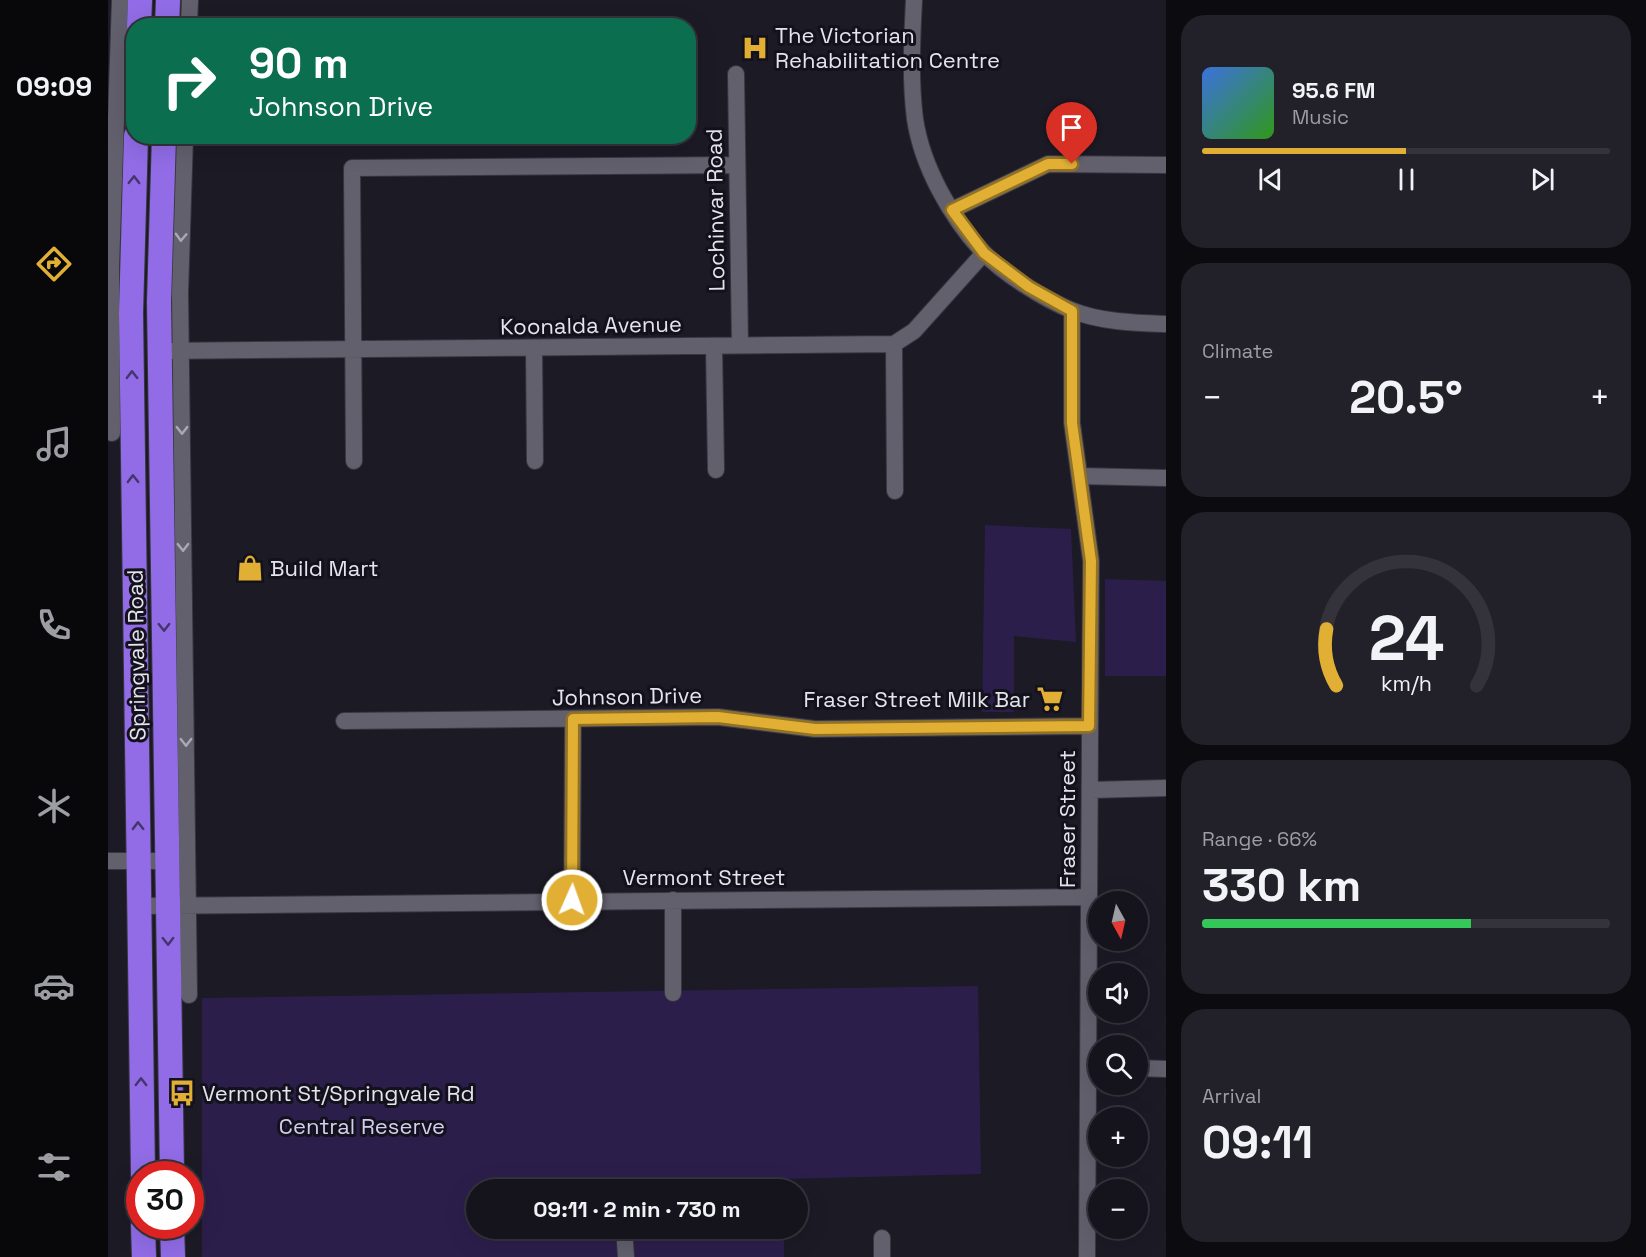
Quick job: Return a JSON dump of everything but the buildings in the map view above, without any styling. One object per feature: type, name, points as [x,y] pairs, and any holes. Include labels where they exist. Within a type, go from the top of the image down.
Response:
[{"type":"highway","points":[[139,18],[140,0]]},
{"type":"highway","points":[[167,18],[168,0]]},
{"type":"highway","name":"Springvale Road","points":[[136,144],[131,279],[118,433],[138,861],[143,1161]]},
{"type":"highway","name":"Springvale Road","points":[[164,144],[171,351],[161,433],[167,861],[178,905],[172,1161]]},
{"type":"highway","points":[[143,1239],[144,1257]]},
{"type":"highway","points":[[172,1239],[173,1257]]},
{"type":"street","name":"Springvale Road","points":[[118,433],[110,267],[120,0]]},
{"type":"street","points":[[189,18],[190,0]]},
{"type":"street","points":[[914,0],[912,54],[915,121],[932,173],[952,210],[984,253],[1029,287],[1072,311],[1116,320],[1166,324]]},
{"type":"street","name":"Lochinvar Road","points":[[736,74],[740,345]]},
{"type":"street","name":"Springvale Road","points":[[185,144],[180,260],[171,351],[178,905],[189,995]]},
{"type":"street","points":[[952,210],[1048,164],[1166,165]]},
{"type":"street","points":[[354,461],[352,168],[736,165]]},
{"type":"street","points":[[895,491],[894,344],[914,331],[984,253]]},
{"type":"street","name":"Fraser Street","points":[[1072,311],[1071,400],[1091,561],[1089,891]]},
{"type":"street","name":"Koonalda Avenue","points":[[171,351],[894,344]]},
{"type":"street","points":[[714,346],[716,470]]},
{"type":"street","points":[[534,348],[536,461]]},
{"type":"street","points":[[118,433],[161,433]]},
{"type":"street","points":[[1080,476],[1166,478]]},
{"type":"street","name":"Johnson Drive","points":[[344,721],[718,717],[815,729],[1089,726]]},
{"type":"street","points":[[572,900],[573,719]]},
{"type":"street","points":[[1090,790],[1166,788]]},
{"type":"street","points":[[108,861],[167,861]]},
{"type":"street","name":"Vermont Street","points":[[139,906],[572,900],[1088,897]]},
{"type":"street","points":[[673,900],[673,993]]},
{"type":"street","name":"Fraser Street","points":[[1090,951],[1092,1035]]},
{"type":"street","points":[[1148,1068],[1166,1069]]},
{"type":"street","name":"Fraser Street","points":[[1087,1257],[1092,1095]]},
{"type":"street","points":[[882,1238],[882,1257]]},
{"type":"green space","points":[[985,525],[1071,529],[1076,642],[1014,636],[1014,712],[982,712]]},
{"type":"green space","points":[[1105,579],[1166,581],[1166,676],[1105,676]]},
{"type":"green space","name":"Central Reserve","points":[[978,986],[981,1174],[784,1179],[466,1179],[466,1239],[784,1239],[784,1257],[202,1257],[204,1161],[202,1161],[202,998]]},
{"type":"place","name":"The Victorian Rehabilitation Centre","points":[[755,48]]},
{"type":"place","name":"Build Mart","points":[[250,568]]},
{"type":"place","name":"Fraser Street Milk Bar","points":[[1050,699]]},
{"type":"place","name":"Vermont St/Springvale Rd","points":[[182,1093]]},
{"type":"route","points":[[572,900],[573,719],[718,717],[815,729],[1089,726],[1091,561],[1072,423],[1070,388],[1072,311],[1029,287],[984,253],[952,210],[1048,164],[1072,164]]}]
